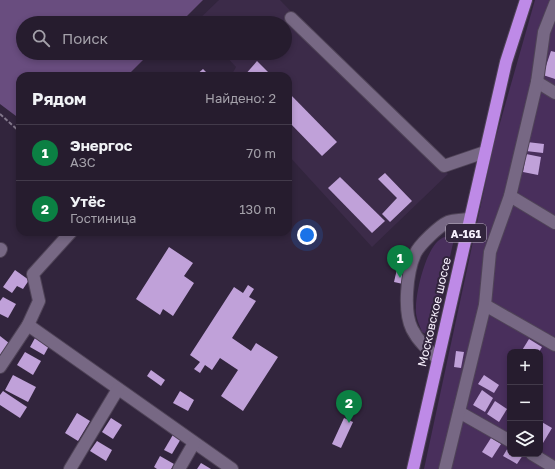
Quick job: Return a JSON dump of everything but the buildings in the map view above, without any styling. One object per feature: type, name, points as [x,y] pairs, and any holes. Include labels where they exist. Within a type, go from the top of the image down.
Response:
[{"type":"highway","name":"Московское шоссе","points":[[413,469],[506,62],[526,0]]},
{"type":"street","points":[[445,469],[484,305],[490,252],[510,196],[537,82],[544,32],[555,4]]},
{"type":"street","points":[[292,19],[444,166],[485,152]]},
{"type":"street","points":[[537,82],[555,93]]},
{"type":"street","points":[[510,196],[555,223]]},
{"type":"street","points":[[438,359],[424,346],[411,328],[407,307],[408,284],[415,253],[429,236],[448,222],[469,219]]},
{"type":"street","points":[[0,367],[28,325],[39,302],[33,274],[67,236]]},
{"type":"street","points":[[484,305],[555,345]]},
{"type":"street","points":[[28,325],[232,469]]},
{"type":"street","points":[[70,469],[118,389]]},
{"type":"street","points":[[459,412],[507,440]]},
{"type":"street","points":[[179,469],[194,442]]},
{"type":"street","points":[[537,457],[555,468]]},
{"type":"path","points":[[0,114],[16,128]]},
{"type":"shaded area","points":[[0,0],[203,0],[187,16],[16,16],[16,60],[143,60],[131,72],[16,72],[16,116],[0,104]]},
{"type":"shaded area","points":[[219,0],[280,0],[448,174],[372,247],[292,159],[292,72],[233,72],[236,67],[230,60],[292,60],[292,16],[202,16]]},
{"type":"shaded area","points":[[535,0],[555,0],[555,469],[424,469],[494,144]]},
{"type":"shaded area","points":[[445,237],[454,239],[432,337],[422,332],[416,314],[418,290],[420,279],[433,247]]},
{"type":"place","name":"Энергос","points":[[400,278]]},
{"type":"place","name":"Утёс","points":[[349,423]]}]
